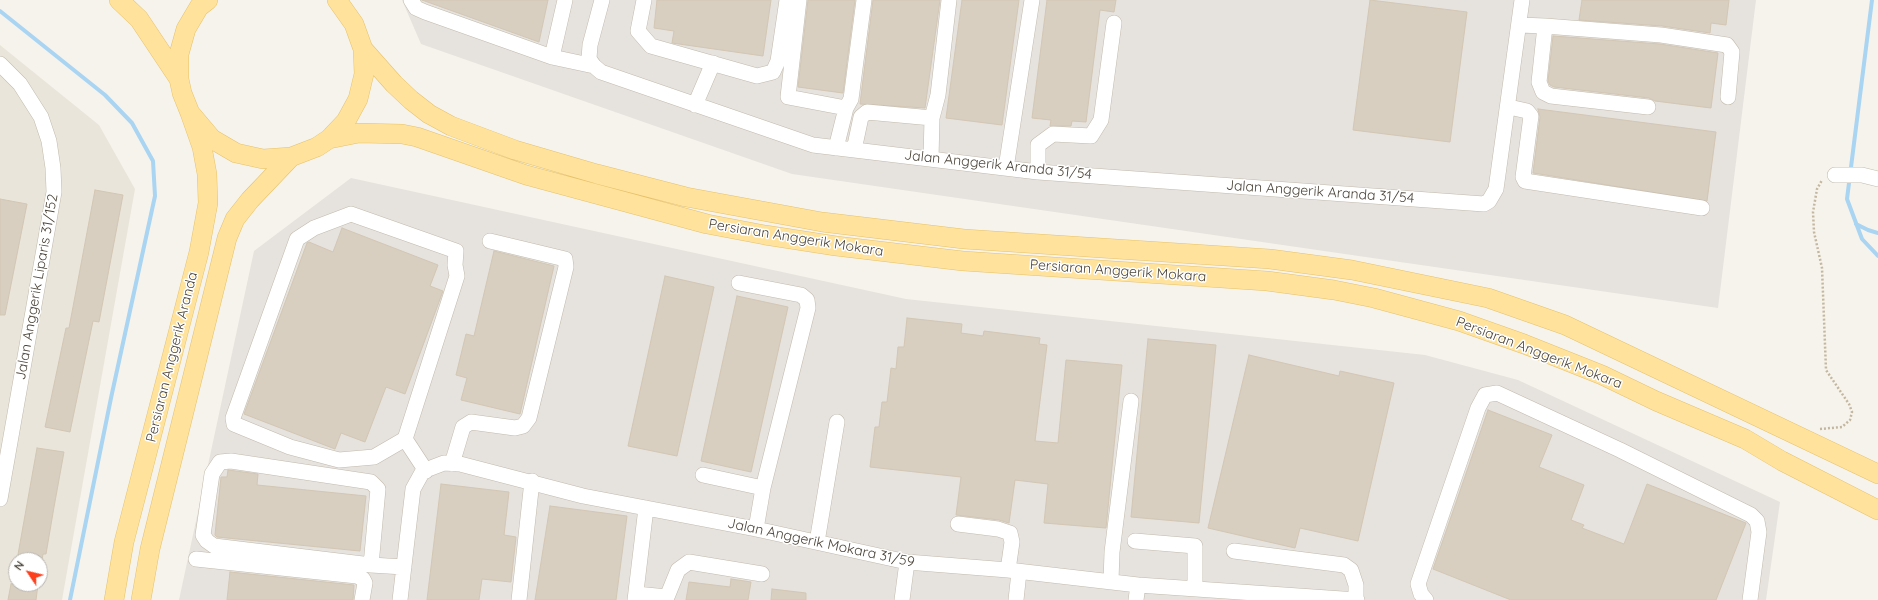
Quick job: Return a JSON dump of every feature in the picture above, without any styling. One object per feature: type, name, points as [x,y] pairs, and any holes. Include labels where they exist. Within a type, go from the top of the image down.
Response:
[{"type":"main road","points":[[119,0],[139,20],[179,79]]},
{"type":"main road","points":[[179,79],[179,54],[186,30],[200,8],[208,0]]},
{"type":"main road","points":[[190,114],[212,139],[236,153],[263,159],[291,157],[304,153],[329,139],[346,121],[358,99],[364,74],[362,49],[359,36],[343,4]]},
{"type":"main road","name":"Persiaran Anggerik Mokara","points":[[362,49],[411,100],[429,114],[451,126],[515,150],[597,174],[686,197],[822,222],[964,239],[1270,259],[1352,270],[1488,298],[1565,325],[1608,344],[1878,474]]},
{"type":"main road","name":"Persiaran Anggerik Aranda","points":[[114,600],[124,542],[199,252],[208,203],[208,174],[202,147],[179,79]]},
{"type":"main road","name":"Persiaran Anggerik Mokara","points":[[329,139],[359,133],[402,134],[417,137],[526,175],[707,224],[836,246],[963,262],[1267,281],[1334,290],[1374,298],[1459,321],[1524,344],[1602,375],[1656,401],[1745,439],[1782,461],[1878,510]]},
{"type":"main road","name":"Persiaran Anggerik Aranda","points":[[141,600],[150,549],[227,238],[235,219],[250,200],[291,157]]},
{"type":"street","name":"Jalan Anggerik Aranda 31/54","points":[[412,0],[416,8],[425,12],[552,57],[594,66],[601,72],[813,145],[1038,172],[1484,204],[1489,201],[1496,190],[1508,107]]},
{"type":"street","points":[[552,57],[565,0]]},
{"type":"street","points":[[594,66],[589,59],[590,45],[602,0]]},
{"type":"street","points":[[644,0],[638,30],[651,46],[757,76],[773,72],[778,61],[787,0]]},
{"type":"street","points":[[799,0],[788,97],[846,108]]},
{"type":"street","points":[[836,148],[846,108],[851,99],[864,0]]},
{"type":"street","points":[[931,159],[932,118],[938,95],[949,0]]},
{"type":"street","points":[[1006,168],[1032,0]]},
{"type":"street","points":[[1522,0],[1508,107],[1527,111],[1531,116],[1523,176],[1525,181],[1702,208]]},
{"type":"street","points":[[1038,172],[1038,145],[1053,134],[1091,136],[1101,120],[1114,24]]},
{"type":"street","points":[[1519,24],[1661,35],[1727,45],[1732,52],[1728,97]]},
{"type":"street","points":[[1545,26],[1538,82],[1543,92],[1551,96],[1648,107]]},
{"type":"street","points":[[695,105],[713,63]]},
{"type":"street","name":"Jalan Anggerik Liparis 31/152","points":[[0,64],[20,84],[41,117],[49,141],[53,168],[54,192],[0,500]]},
{"type":"street","points":[[854,150],[861,117],[867,112],[932,118]]},
{"type":"street","points":[[1835,176],[1862,175],[1878,179]]},
{"type":"street","points":[[351,214],[456,251],[455,265],[457,276],[405,439],[374,457],[339,460],[290,447],[234,424],[232,418],[297,239],[314,228],[351,214]]},
{"type":"street","points":[[452,464],[463,427],[471,422],[515,428],[523,426],[529,418],[566,267],[566,259],[490,241]]},
{"type":"street","points":[[739,283],[800,295],[807,300],[808,308],[763,488],[756,529]]},
{"type":"street","points":[[1426,600],[1421,594],[1418,584],[1478,408],[1485,395],[1496,393],[1620,450],[1751,515],[1757,521],[1759,532],[1750,600]]},
{"type":"street","points":[[1111,581],[1112,552],[1130,401]]},
{"type":"street","points":[[817,542],[837,422]]},
{"type":"street","points":[[405,439],[426,471]]},
{"type":"street","points":[[371,565],[378,489],[371,482],[231,461],[220,462],[212,474],[203,535],[207,541],[214,546],[371,565],[404,567]]},
{"type":"street","name":"Jalan Anggerik Mokara 31/59","points":[[400,600],[413,489],[424,471],[444,463],[532,481],[583,496],[756,529],[907,562],[1013,571],[1138,585],[1356,600]]},
{"type":"street","points":[[703,475],[763,488]]},
{"type":"street","points":[[519,600],[532,481]]},
{"type":"street","points":[[646,508],[635,597],[667,597],[678,570],[689,562],[762,574]]},
{"type":"street","points":[[958,524],[998,529],[1010,534],[1012,542],[1016,600]]},
{"type":"street","points":[[1135,541],[1195,546],[1194,589]]},
{"type":"street","points":[[1234,551],[1344,565],[1351,570],[1356,585],[1356,600]]},
{"type":"street","points":[[196,559],[357,576],[363,578],[365,582],[362,600]]},
{"type":"street","points":[[902,600],[907,562]]},
{"type":"street","points":[[1136,600],[1138,585]]},
{"type":"path","points":[[1815,428],[1842,427],[1850,420],[1852,412],[1850,404],[1826,370],[1822,268],[1814,232],[1813,212],[1819,182],[1825,177],[1835,176]]},
{"type":"shaded area","points":[[402,0],[1756,0],[1718,308],[792,174],[421,44]]},
{"type":"shaded area","points":[[0,45],[99,125],[135,189],[62,600],[0,600]]},
{"type":"shaded area","points":[[351,178],[906,299],[1425,355],[1518,380],[1780,502],[1766,600],[179,600],[254,251]]},
{"type":"building","points":[[422,0],[548,0],[539,42]]},
{"type":"building","points":[[657,0],[771,0],[763,56],[672,43],[674,31],[654,28]]},
{"type":"building","points":[[808,0],[855,0],[843,93],[798,87]]},
{"type":"building","points":[[873,0],[940,0],[925,108],[860,104]]},
{"type":"building","points":[[962,0],[1019,0],[1002,125],[946,118]]},
{"type":"building","points":[[1047,0],[1116,0],[1114,12],[1100,10],[1086,122],[1072,121],[1071,126],[1050,126],[1051,120],[1032,118]]},
{"type":"building","points":[[1370,0],[1467,12],[1450,142],[1353,130]]},
{"type":"building","points":[[1582,0],[1729,0],[1726,25],[1711,23],[1710,33],[1662,26],[1579,20]]},
{"type":"building","points":[[1553,36],[1660,44],[1718,53],[1711,108],[1655,101],[1649,98],[1554,87],[1550,85],[1548,81]]},
{"type":"building","points":[[1538,109],[1716,132],[1707,201],[1533,173],[1540,117]]},
{"type":"building","points":[[95,190],[123,195],[99,322],[93,321],[70,432],[45,427],[66,328],[69,328]]},
{"type":"building","points":[[0,199],[27,204],[5,315],[0,315]]},
{"type":"building","points":[[342,228],[438,265],[430,286],[443,291],[405,394],[386,387],[365,442],[341,433],[335,449],[244,414],[307,243],[309,242],[333,252]]},
{"type":"building","points":[[494,251],[554,266],[520,414],[461,400],[467,378],[456,375],[466,334],[474,336]]},
{"type":"building","points":[[665,276],[714,287],[677,456],[628,446]]},
{"type":"building","points":[[737,296],[788,307],[751,472],[701,461]]},
{"type":"building","points":[[907,318],[962,324],[961,333],[983,336],[984,331],[1040,338],[1039,344],[1047,345],[1035,441],[1058,443],[1066,360],[1122,365],[1106,528],[1044,523],[1048,484],[1015,480],[1009,523],[999,520],[956,515],[961,477],[870,467],[875,427],[879,427],[882,402],[887,402],[891,368],[896,369],[898,347],[904,347]]},
{"type":"building","points":[[1148,339],[1216,345],[1199,523],[1131,517]]},
{"type":"building","points":[[1249,355],[1339,376],[1340,371],[1394,383],[1358,541],[1300,528],[1295,548],[1208,528]]},
{"type":"building","points":[[1488,410],[1552,435],[1539,467],[1584,485],[1571,520],[1584,525],[1582,528],[1624,544],[1647,484],[1746,523],[1716,600],[1511,600],[1433,569]]},
{"type":"building","points":[[37,448],[64,452],[46,552],[18,552]]},
{"type":"building","points":[[228,470],[258,474],[257,485],[366,496],[360,551],[217,537],[215,535],[221,477],[227,477]]},
{"type":"building","points":[[441,484],[509,492],[504,535],[516,537],[511,582],[482,579],[479,600],[427,600]]},
{"type":"building","points":[[550,506],[627,516],[616,600],[535,600]]},
{"type":"building","points":[[230,572],[354,585],[353,600],[227,600]]},
{"type":"building","points":[[731,579],[751,582],[748,600],[686,600],[689,582],[730,587]]},
{"type":"building","points":[[772,589],[806,593],[806,600],[771,600]]},
{"type":"building","points":[[10,592],[37,592],[36,600],[8,600]]},
{"type":"waterway","points":[[1872,0],[1847,199],[1862,239],[1878,256]]},
{"type":"waterway","points":[[0,11],[105,95],[132,123],[153,161],[155,196],[111,398],[70,600]]},
{"type":"waterway","points":[[1856,224],[1878,233]]}]
